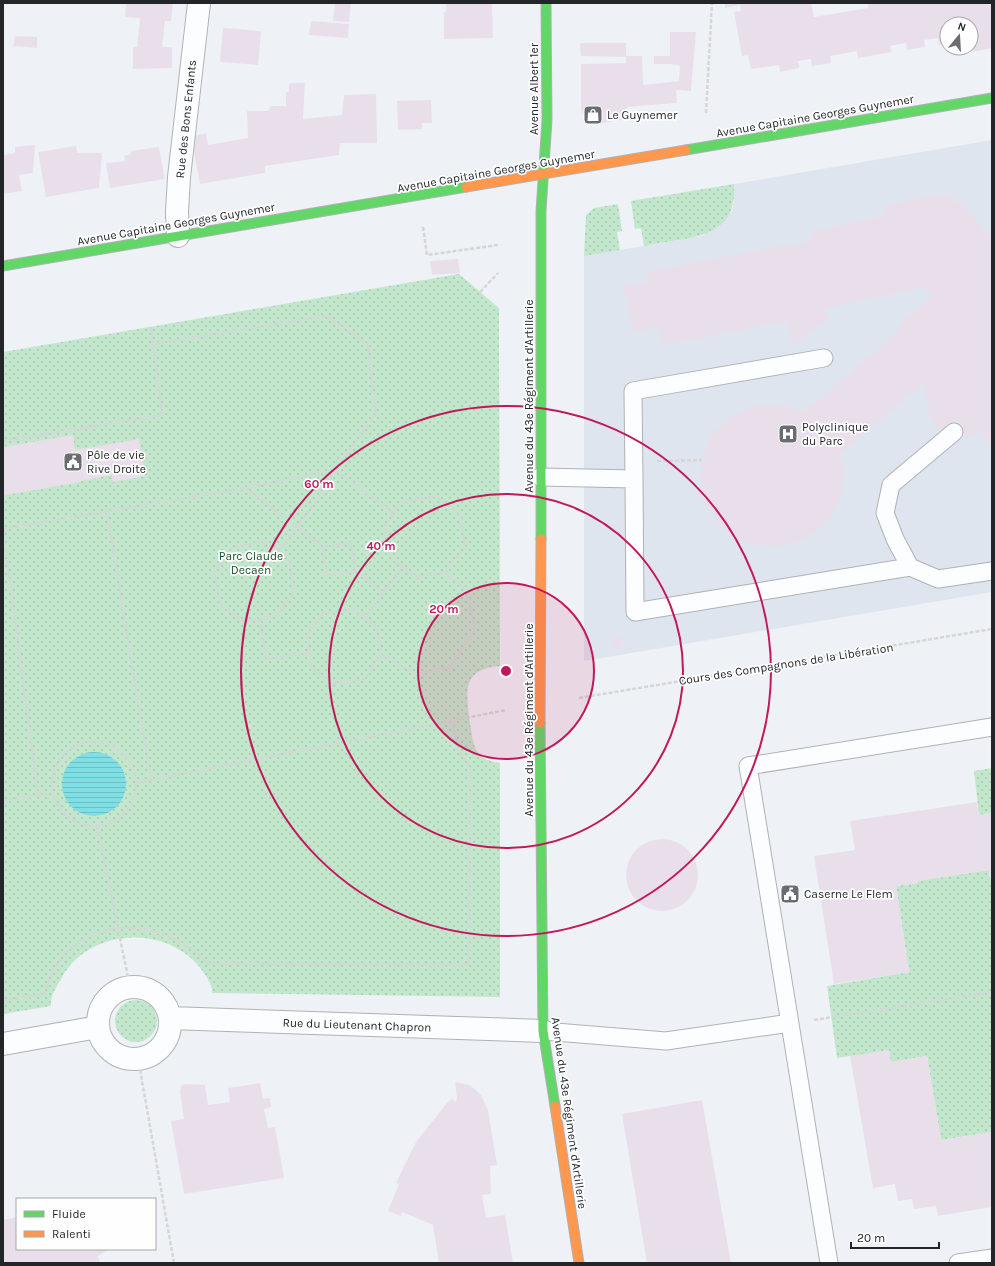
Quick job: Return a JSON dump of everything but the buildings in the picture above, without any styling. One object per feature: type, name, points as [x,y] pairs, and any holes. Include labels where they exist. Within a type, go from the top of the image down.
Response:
[{"type":"street","name":"Rue des Bons Enfants","points":[[178,236],[177,212],[179,177],[199,3]]},
{"type":"street","name":"Avenue Albert 1er","points":[[544,174],[547,120],[546,3]]},
{"type":"street","name":"Avenue Capitaine Georges Guynemer","points":[[3,266],[992,98]]},
{"type":"street","name":"Avenue du 43e Régiment d'Artillerie","points":[[544,174],[541,211],[540,477],[540,714],[543,1031],[579,1263]]},
{"type":"street","points":[[130,987],[141,987],[152,991],[161,998],[167,1007],[170,1018],[170,1030],[166,1040],[159,1049],[149,1056],[138,1058],[127,1058],[117,1054],[108,1047],[102,1038],[98,1027],[102,1005],[110,996],[119,990],[130,987]]},
{"type":"street","name":"Rue du Lieutenant Chapron","points":[[170,1018],[543,1031]]},
{"type":"street","points":[[3,1044],[98,1027]]},
{"type":"lane","points":[[824,358],[633,391],[635,612],[910,567],[938,579],[992,570]]},
{"type":"lane","points":[[910,567],[895,539],[885,513],[891,485],[954,432]]},
{"type":"lane","points":[[540,477],[634,479]]},
{"type":"lane","points":[[829,1263],[748,766],[992,727]]},
{"type":"lane","points":[[543,1031],[666,1041],[790,1023]]},
{"type":"lane","points":[[958,1263],[992,1258]]},
{"type":"path","points":[[706,113],[712,3]]},
{"type":"path","points":[[423,226],[427,255],[498,245]]},
{"type":"path","points":[[480,292],[498,273]]},
{"type":"path","points":[[153,344],[326,316],[368,344],[376,414],[335,470],[324,490],[278,552]]},
{"type":"path","points":[[3,441],[162,415],[151,327]]},
{"type":"path","points":[[38,795],[3,530],[246,488],[335,470],[394,513]]},
{"type":"path","points":[[246,488],[323,547],[351,543],[355,571]]},
{"type":"path","points":[[435,496],[460,514],[465,547],[445,573],[417,577],[391,559],[385,526],[394,513],[401,502],[435,496]]},
{"type":"path","points":[[107,512],[151,780]]},
{"type":"path","points":[[264,542],[278,552],[289,559],[294,592],[276,616],[244,622],[220,604],[214,572],[233,547],[264,542]]},
{"type":"path","points":[[323,547],[326,576],[355,571],[384,592]]},
{"type":"path","points":[[365,618],[402,567]]},
{"type":"path","points":[[380,655],[416,674],[449,668],[475,630],[467,590],[445,573]]},
{"type":"path","points":[[353,609],[365,618],[377,627],[380,655],[365,679],[333,684],[312,668],[306,637],[323,613],[353,609]]},
{"type":"path","points":[[260,619],[267,659],[309,653]]},
{"type":"path","name":"Cours des Compagnons de la Libération","points":[[579,698],[992,629]]},
{"type":"path","points":[[136,783],[452,722],[506,710]]},
{"type":"path","points":[[3,1001],[45,994],[54,968],[67,953],[91,935],[118,928],[146,929],[171,936],[193,949],[207,963],[469,965],[470,766],[458,751],[452,722]]},
{"type":"path","points":[[87,742],[105,743],[120,750],[132,765],[136,783],[132,803],[123,815],[108,824],[98,826],[86,825],[73,820],[60,808],[53,793],[53,774],[60,758],[67,751],[87,742]]},
{"type":"path","points":[[3,801],[53,793]]},
{"type":"path","points":[[98,826],[130,987]]},
{"type":"path","points":[[790,1023],[992,992]]},
{"type":"path","points":[[138,1058],[174,1263]]},
{"type":"shaded area","name":"Polyclinique du Parc","points":[[992,140],[992,592],[584,661],[584,256],[703,236],[732,211],[734,202],[734,184]]},
{"type":"green space","points":[[734,184],[733,203],[728,217],[718,227],[692,238],[644,246],[641,228],[635,229],[631,201]]},
{"type":"green space","points":[[618,204],[622,231],[617,232],[620,250],[584,256],[586,215],[594,208]]},
{"type":"green space","name":"Parc Claude Decaen","points":[[459,274],[499,308],[500,666],[487,668],[478,672],[472,677],[467,692],[470,723],[475,748],[484,758],[500,763],[500,997],[212,993],[210,984],[201,969],[186,954],[168,944],[148,939],[127,938],[107,942],[88,950],[72,963],[52,996],[51,1006],[3,1014],[3,352]]},
{"type":"green space","points":[[992,768],[992,813],[979,815],[974,771]]},
{"type":"green space","points":[[989,870],[990,879],[992,879],[992,1132],[941,1140],[927,1056],[891,1062],[850,1056],[837,1058],[827,986],[909,972],[896,886],[917,883],[917,881]]},
{"type":"green space","points":[[132,1000],[140,1000],[148,1003],[154,1009],[157,1021],[154,1033],[148,1039],[140,1042],[132,1042],[124,1039],[118,1033],[115,1025],[115,1017],[118,1009],[124,1003]]},
{"type":"water","points":[[94,752],[106,754],[117,761],[124,772],[126,784],[124,796],[117,807],[106,814],[94,816],[82,814],[71,807],[64,796],[62,784],[64,772],[71,761],[82,754]]},
{"type":"traffic: fast","points":[[541,539],[541,211],[547,120],[546,3]]},
{"type":"traffic: fast","points":[[686,150],[992,98]]},
{"type":"traffic: fast","points":[[3,266],[466,187]]},
{"type":"traffic: fast","points":[[540,723],[543,1031],[555,1106]]},
{"type":"traffic: slow","points":[[466,187],[686,150]]},
{"type":"traffic: slow","points":[[540,723],[541,539]]},
{"type":"traffic: slow","points":[[555,1106],[579,1263]]},
{"type":"place","name":"Le Guynemer","points":[[593,115]]},
{"type":"place","name":"Polyclinique du Parc","points":[[788,434]]},
{"type":"place","name":"Pôle de vie Rive Droite","points":[[73,462]]},
{"type":"place","name":"Caserne Le Flem","points":[[790,894]]}]
